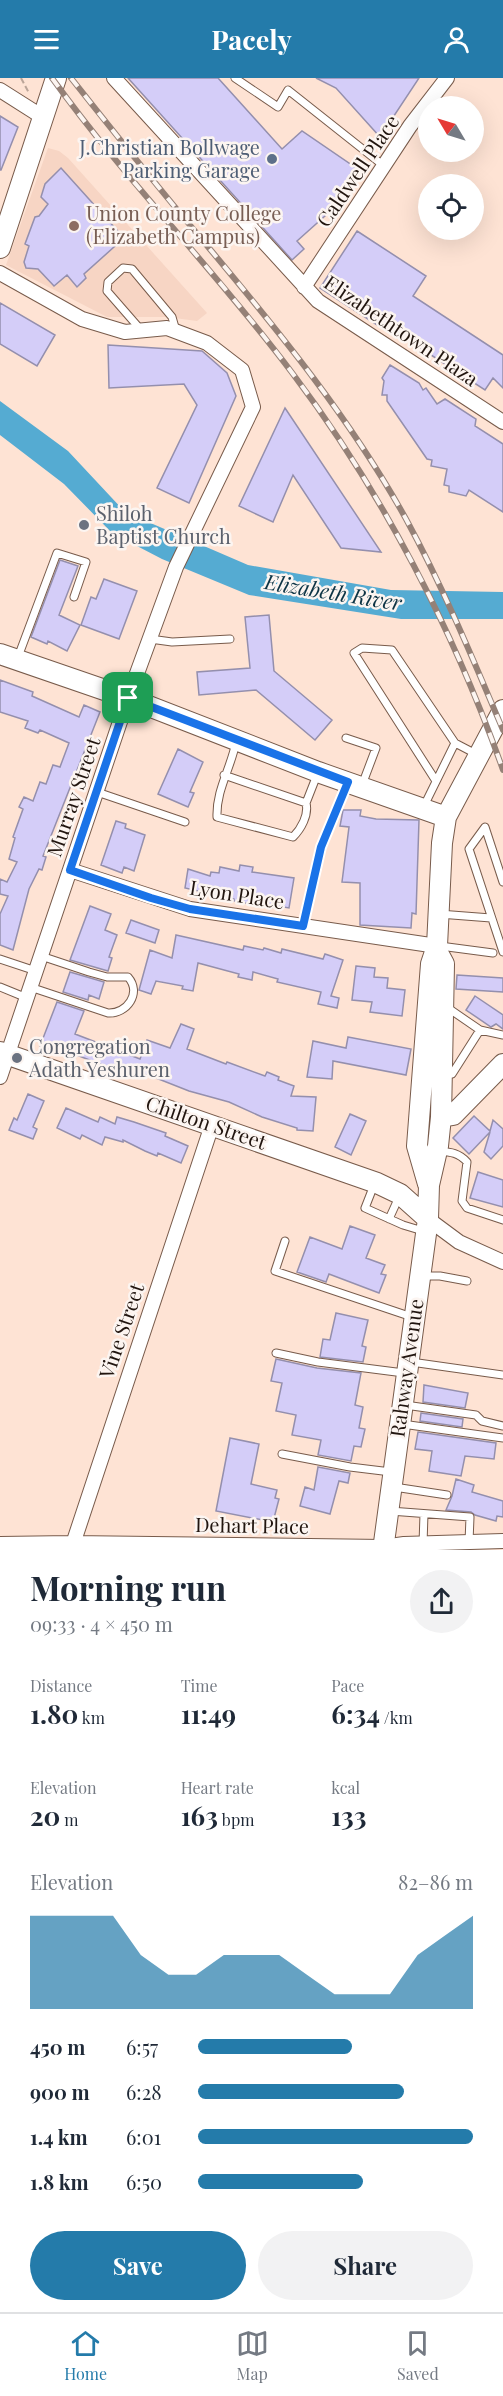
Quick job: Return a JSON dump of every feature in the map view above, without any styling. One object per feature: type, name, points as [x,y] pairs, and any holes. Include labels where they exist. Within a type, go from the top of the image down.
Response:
[{"type":"main road","points":[[0,248],[56,78]]},
{"type":"main road","points":[[9,657],[128,698],[318,772],[446,817]]},
{"type":"main road","name":"Rahway Avenue","points":[[429,1185],[417,1146],[431,964],[437,949],[442,843],[446,817],[503,710]]},
{"type":"main road","name":"Rahway Avenue","points":[[383,1549],[427,1225],[429,1185],[441,1117],[444,964],[437,949]]},
{"type":"main road","points":[[424,1049],[430,1107],[441,1117],[453,1115],[503,1064]]},
{"type":"main road","name":"Chilton Street","points":[[4,1054],[376,1182],[400,1194],[427,1225]]},
{"type":"main road","name":"Chilton Street","points":[[376,1182],[429,1185]]},
{"type":"street","name":"Elizabethtown Plaza","points":[[114,78],[318,301],[503,422]]},
{"type":"street","name":"Caldwell Place","points":[[304,287],[410,126],[447,78]]},
{"type":"street","points":[[0,90],[42,116]]},
{"type":"street","points":[[0,273],[82,319],[124,332],[167,328],[176,331]]},
{"type":"street","name":"Murray Street","points":[[0,1077],[4,1054],[29,992],[128,698],[176,567],[253,407],[242,370],[207,343],[176,331]]},
{"type":"street","name":"Lyon Place","points":[[70,870],[190,909],[437,949]]},
{"type":"street","name":"Vine Street","points":[[71,1546],[213,1125]]},
{"type":"street","points":[[427,1225],[503,1262]]},
{"type":"street","name":"Dehart Place","points":[[0,1544],[383,1549],[503,1541]]},
{"type":"lane","points":[[235,78],[278,107],[288,90],[384,166]]},
{"type":"lane","points":[[141,330],[107,291],[108,282],[123,268],[132,269],[172,317],[176,331]]},
{"type":"lane","points":[[9,657],[57,553],[86,562],[74,597]]},
{"type":"lane","points":[[150,639],[172,642],[230,639]]},
{"type":"lane","points":[[436,781],[354,653],[362,648],[392,650],[455,742],[479,755]]},
{"type":"lane","points":[[303,926],[321,847],[376,748],[346,738]]},
{"type":"lane","points":[[237,739],[216,804],[217,817],[292,837],[299,830],[318,772]]},
{"type":"lane","points":[[423,808],[455,742]]},
{"type":"lane","points":[[224,775],[306,803]]},
{"type":"lane","points":[[96,792],[185,822]]},
{"type":"lane","points":[[503,882],[485,827],[469,849],[503,952]]},
{"type":"lane","points":[[439,914],[492,918]]},
{"type":"lane","points":[[437,949],[493,953]]},
{"type":"lane","points":[[0,987],[116,1014],[125,1010],[131,1002],[132,981],[128,977],[98,975],[41,956]]},
{"type":"lane","points":[[0,959],[36,971]]},
{"type":"lane","points":[[443,1005],[480,1030],[503,1035]]},
{"type":"lane","points":[[441,1076],[452,1074],[480,1030]]},
{"type":"lane","points":[[437,1150],[453,1152],[462,1156],[467,1162],[462,1201],[467,1208],[503,1220]]},
{"type":"lane","points":[[376,1182],[365,1208],[389,1219],[427,1225]]},
{"type":"lane","points":[[389,1219],[400,1194]]},
{"type":"lane","points":[[285,1242],[275,1270],[414,1318]]},
{"type":"lane","points":[[420,1276],[440,1276],[468,1281]]},
{"type":"lane","points":[[276,1353],[318,1362],[503,1376]]},
{"type":"lane","points":[[401,1414],[476,1415],[482,1421],[503,1426]]},
{"type":"lane","points":[[401,1414],[503,1438]]},
{"type":"lane","points":[[282,1454],[350,1467],[447,1495]]},
{"type":"lane","points":[[388,1510],[470,1517],[469,1542]]},
{"type":"lane","points":[[421,1546],[424,1514]]},
{"type":"shaded area","name":"Union County College (Elizabeth Campus)","points":[[48,148],[59,151],[68,158],[207,313],[197,321],[167,317],[107,317],[6,265]]},
{"type":"water","name":"Elizabeth River","points":[[0,401],[68,451],[125,512],[248,565],[391,590],[503,592],[503,619],[401,619],[249,595],[162,559],[112,533],[64,484],[0,435]]},
{"type":"building","name":"J.Christian Bollwage Parking Garage","points":[[128,78],[218,78],[282,149],[302,131],[359,170],[335,207],[297,241],[304,249],[292,260]]},
{"type":"building","points":[[316,78],[419,78],[380,137],[336,88]]},
{"type":"building","points":[[0,116],[18,127],[1,170],[0,170]]},
{"type":"building","points":[[61,168],[124,238],[84,274],[86,278],[77,287],[67,275],[54,286],[38,269],[26,268],[24,262],[29,246],[25,244],[35,217],[39,216],[48,204],[41,197],[45,184]]},
{"type":"building","points":[[357,231],[426,276],[413,296],[503,355],[503,388],[493,378],[485,390],[391,329],[386,327],[385,330],[320,288]]},
{"type":"building","points":[[0,303],[55,335],[37,366],[0,344]]},
{"type":"building","points":[[108,345],[202,351],[227,373],[236,396],[189,503],[157,488],[197,405],[184,384],[109,388]]},
{"type":"building","points":[[390,365],[419,383],[423,390],[426,388],[437,404],[445,399],[476,419],[475,426],[503,444],[503,512],[469,490],[466,496],[449,492],[449,486],[444,485],[447,469],[431,466],[432,460],[427,459],[387,401],[387,395],[382,395],[384,381],[382,378]]},
{"type":"building","points":[[285,408],[381,552],[341,548],[293,475],[273,522],[239,506]]},
{"type":"building","points":[[60,560],[78,566],[59,615],[80,625],[67,651],[48,641],[47,644],[31,637]]},
{"type":"building","points":[[104,579],[137,591],[119,639],[81,625],[91,597],[96,599]]},
{"type":"building","points":[[269,615],[274,671],[332,720],[315,740],[256,690],[199,695],[197,672],[250,668],[245,617]]},
{"type":"building","points":[[0,680],[33,692],[32,696],[79,717],[84,705],[100,712],[43,856],[46,857],[42,870],[39,869],[29,889],[13,950],[0,945],[0,914],[8,896],[0,894],[0,879],[7,882],[17,862],[9,859],[15,838],[13,837],[23,809],[19,807],[24,797],[33,801],[40,782],[46,784],[53,765],[60,767],[69,743],[40,730],[38,733],[25,728],[28,721],[0,712]]},
{"type":"building","points":[[178,749],[203,762],[190,792],[194,793],[188,807],[158,794]]},
{"type":"building","points":[[343,810],[361,810],[360,816],[376,819],[419,820],[416,914],[412,913],[411,928],[360,925],[360,883],[342,882],[349,827],[340,826]]},
{"type":"building","points":[[116,821],[126,824],[125,828],[145,835],[134,871],[124,867],[122,873],[101,865]]},
{"type":"building","points":[[240,865],[253,867],[252,872],[294,878],[289,908],[272,905],[272,908],[234,901],[234,899],[185,888],[188,869],[210,876],[211,872],[219,873],[220,867],[239,871]]},
{"type":"building","points":[[90,906],[111,914],[105,930],[117,935],[109,957],[112,958],[108,971],[70,960]]},
{"type":"building","points":[[131,920],[159,930],[155,943],[126,933]]},
{"type":"building","points":[[176,935],[243,950],[244,946],[281,953],[282,949],[323,959],[325,954],[343,960],[331,996],[339,998],[337,1008],[318,1004],[321,992],[277,982],[278,979],[253,972],[252,980],[238,977],[239,974],[198,963],[193,991],[182,989],[183,986],[156,981],[151,994],[139,990],[150,950],[172,958]]},
{"type":"building","points":[[356,966],[375,968],[374,977],[388,978],[387,988],[405,990],[402,1016],[370,1012],[372,1002],[352,1000]]},
{"type":"building","points":[[70,972],[104,982],[99,999],[89,995],[88,1000],[63,992]]},
{"type":"building","points":[[457,975],[503,978],[503,992],[456,989]]},
{"type":"building","points":[[475,996],[503,1015],[503,1029],[496,1024],[491,1027],[466,1010]]},
{"type":"building","points":[[57,1002],[84,1011],[75,1034],[140,1059],[147,1040],[170,1048],[181,1024],[194,1029],[187,1049],[265,1076],[267,1072],[279,1077],[278,1080],[294,1086],[291,1096],[316,1097],[313,1131],[297,1130],[297,1128],[262,1117],[229,1102],[189,1091],[151,1076],[127,1070],[126,1074],[53,1046],[51,1050],[40,1046]]},
{"type":"building","points":[[348,1037],[411,1049],[406,1075],[333,1061],[332,1079],[307,1077],[313,1041],[346,1048]]},
{"type":"building","points":[[28,1094],[44,1101],[33,1127],[37,1129],[33,1139],[9,1130],[14,1118],[17,1120]]},
{"type":"building","points":[[66,1108],[98,1122],[100,1117],[115,1124],[117,1117],[134,1122],[166,1133],[165,1136],[188,1146],[181,1163],[158,1153],[157,1156],[123,1140],[123,1142],[105,1137],[102,1145],[82,1135],[80,1139],[57,1128]]},
{"type":"building","points":[[350,1114],[366,1121],[351,1155],[335,1147]]},
{"type":"building","points":[[474,1116],[490,1131],[493,1120],[503,1129],[503,1146],[491,1159],[484,1152],[490,1132],[469,1154],[453,1138]]},
{"type":"building","points":[[478,1172],[503,1180],[503,1207],[470,1198]]},
{"type":"building","points":[[350,1226],[375,1235],[366,1258],[385,1265],[381,1274],[386,1275],[379,1293],[329,1274],[326,1282],[297,1272],[310,1237],[342,1249]]},
{"type":"building","points":[[336,1313],[368,1320],[362,1346],[366,1347],[363,1362],[320,1357],[323,1339],[330,1340]]},
{"type":"building","points":[[276,1359],[317,1368],[361,1373],[355,1405],[363,1407],[359,1428],[365,1429],[361,1447],[354,1446],[351,1461],[318,1455],[321,1440],[292,1435],[296,1415],[276,1411],[282,1383],[271,1381]]},
{"type":"building","points":[[424,1385],[468,1393],[465,1408],[423,1402]]},
{"type":"building","points":[[421,1413],[463,1419],[462,1427],[420,1421]]},
{"type":"building","points":[[418,1432],[496,1443],[494,1459],[465,1456],[461,1476],[429,1471],[432,1451],[415,1449]]},
{"type":"building","points":[[230,1438],[259,1444],[251,1484],[277,1490],[275,1498],[279,1499],[273,1522],[216,1511]]},
{"type":"building","points":[[318,1467],[350,1473],[348,1483],[339,1481],[330,1514],[300,1506],[305,1487],[314,1490]]},
{"type":"building","points":[[456,1479],[474,1485],[472,1492],[503,1501],[503,1517],[497,1516],[496,1521],[471,1512],[446,1510]]},
{"type":"railway","points":[[52,78],[110,153],[264,336],[326,419],[386,515],[413,564],[462,666],[503,770]]},
{"type":"railway","points":[[71,78],[288,345],[362,447],[406,519],[433,571],[503,730]]},
{"type":"place","name":"J.Christian Bollwage Parking Garage","points":[[272,159]]},
{"type":"place","name":"Union County College (Elizabeth Campus)","points":[[74,226]]},
{"type":"place","name":"Shiloh Baptist Church","points":[[84,525]]},
{"type":"place","name":"Congregation Adath Yeshuren","points":[[17,1058]]},
{"type":"route","points":[[128,698],[348,782],[321,847],[303,926],[190,909],[70,870],[128,698]]}]
